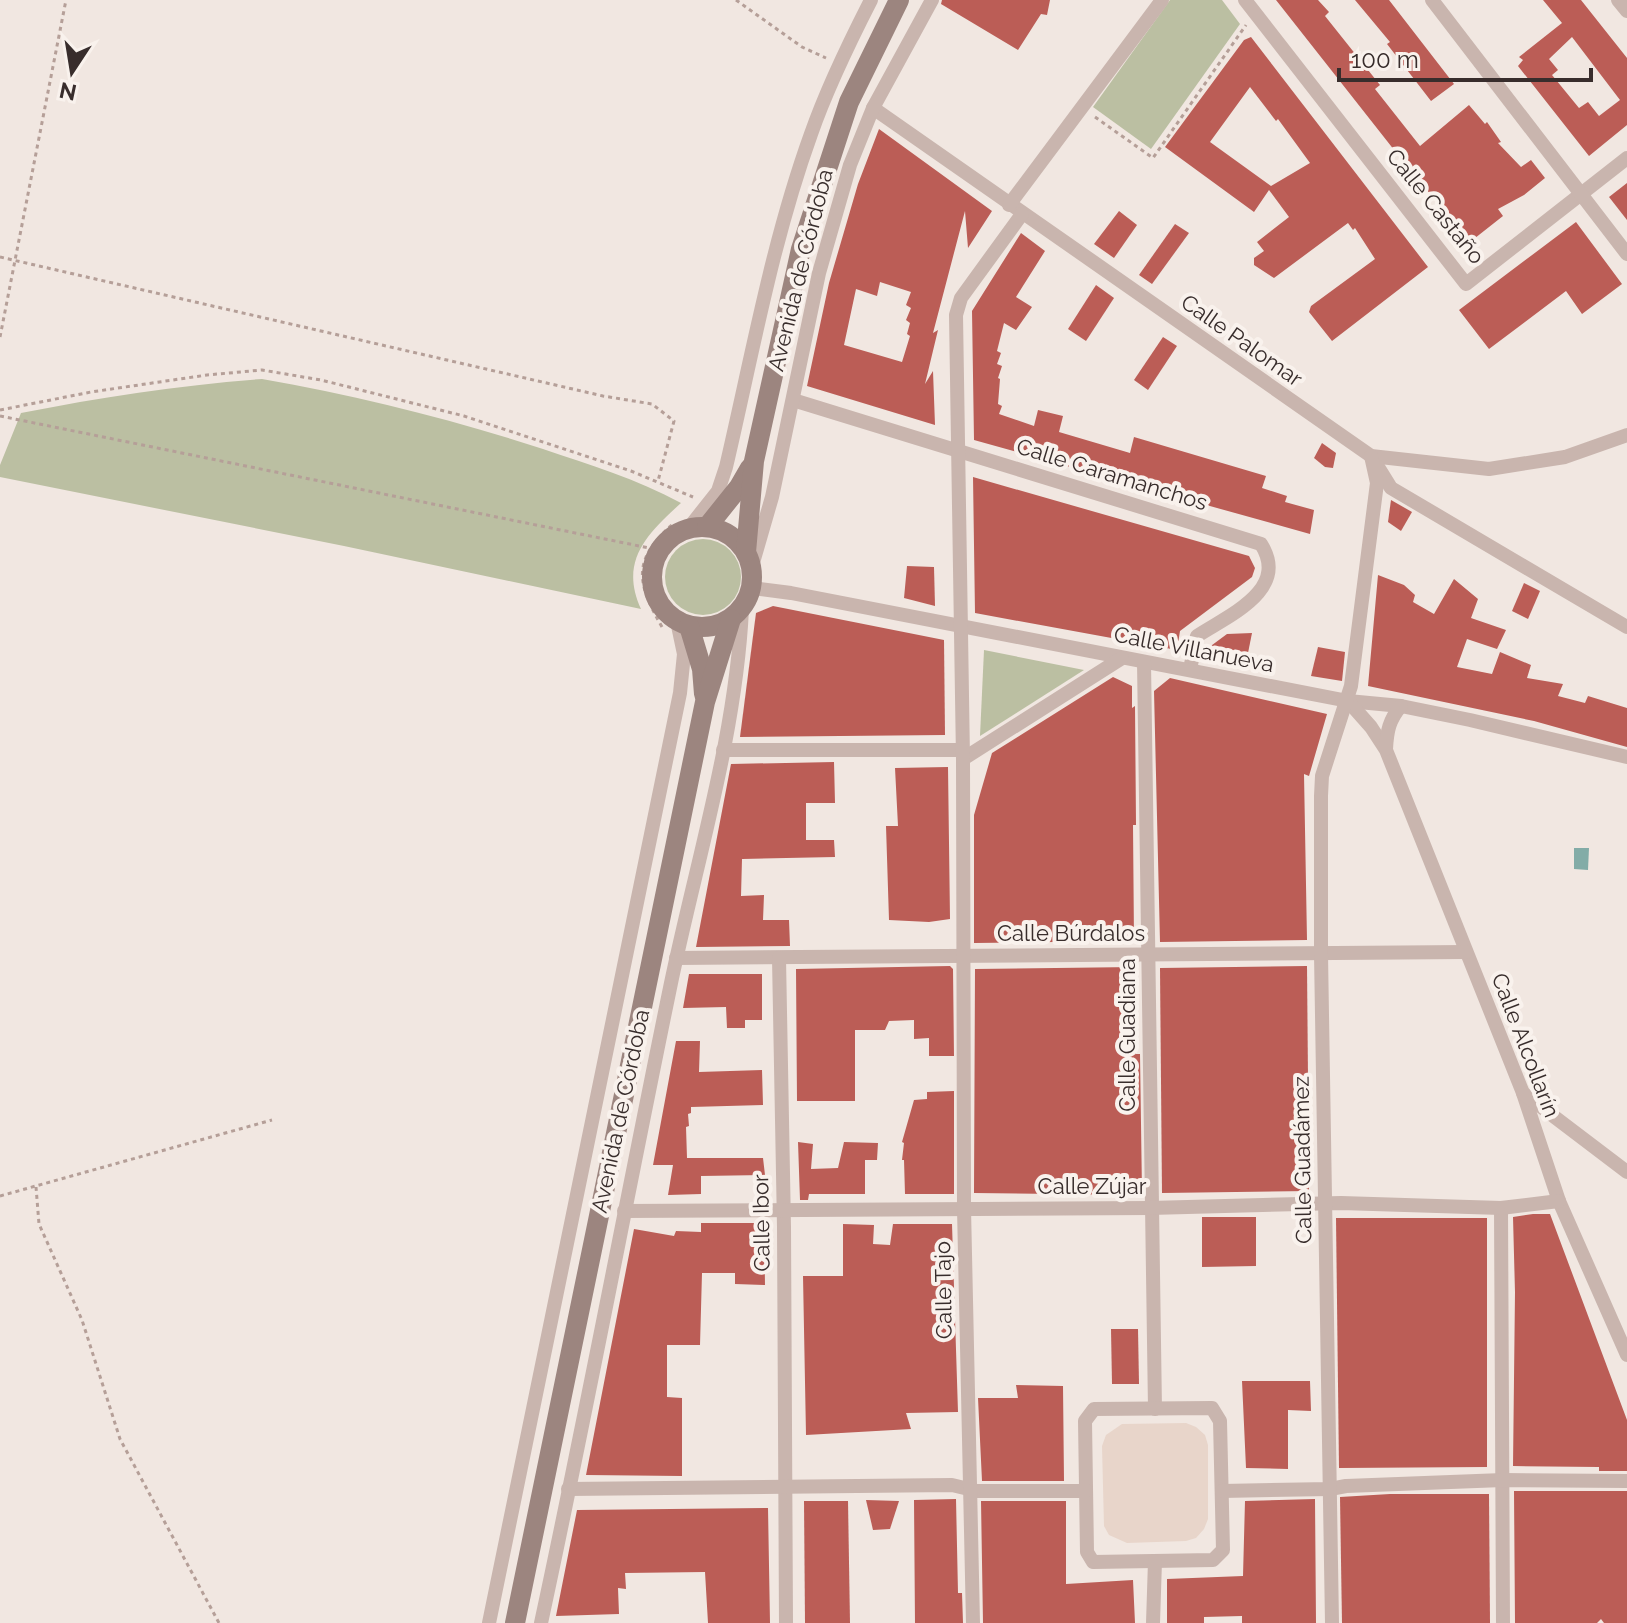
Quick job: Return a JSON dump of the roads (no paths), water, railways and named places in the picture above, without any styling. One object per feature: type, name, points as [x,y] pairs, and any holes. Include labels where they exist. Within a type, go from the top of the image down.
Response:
[{"type":"street","name":"Avenida de Córdoba","points":[[697,528],[718,491],[726,467],[781,228],[811,133],[871,0]]},
{"type":"street","name":"Avenida de Córdoba","points":[[749,559],[754,461],[787,303],[815,200],[849,102],[899,0]]},
{"type":"street","name":"Avenida de Córdoba","points":[[749,559],[772,497],[819,273],[850,165],[873,108],[932,0]]},
{"type":"street","points":[[1009,205],[1162,0]]},
{"type":"street","name":"Calle Castaño","points":[[1245,0],[1466,284],[1627,158]]},
{"type":"street","points":[[1432,0],[1627,254]]},
{"type":"street","points":[[1618,0],[1627,11]]},
{"type":"street","name":"Calle Palomar","points":[[873,108],[1371,456],[1489,469],[1565,457],[1627,435]]},
{"type":"street","name":"Calle Tajo","points":[[973,1623],[964,1208],[956,315],[961,298],[1022,214]]},
{"type":"street","name":"Calle Caramanchos","points":[[793,400],[1261,544],[1270,558],[1270,573],[1263,588],[1250,601],[1197,636],[1190,669]]},
{"type":"street","points":[[1371,456],[1391,488],[1627,627]]},
{"type":"street","name":"Calle Guadámez","points":[[1332,1623],[1321,954],[1322,776],[1348,701],[1377,483],[1371,456]]},
{"type":"street","name":"Avenida de Córdoba","points":[[697,528],[739,487],[754,461]]},
{"type":"street","points":[[697,528],[730,534],[749,559],[752,588],[737,614],[718,625],[683,624],[665,612],[656,598],[652,583],[653,566],[659,550],[676,533],[697,528]]},
{"type":"street","name":"Calle Villanueva","points":[[752,588],[1348,701],[1401,706],[1627,757]]},
{"type":"street","name":"Avenida de Córdoba","points":[[515,1623],[705,702],[737,614]]},
{"type":"street","name":"Avenida de Córdoba","points":[[541,1623],[676,958],[723,750],[741,641],[737,614]]},
{"type":"street","name":"Avenida de Córdoba","points":[[683,624],[702,669],[705,702]]},
{"type":"street","name":"Avenida de Córdoba","points":[[489,1623],[680,693],[683,624]]},
{"type":"street","points":[[723,750],[962,755],[1122,658]]},
{"type":"street","name":"Calle Guadiana","points":[[1144,662],[1155,1409]]},
{"type":"street","name":"Calle Alcollarín","points":[[1348,701],[1386,750],[1523,1093],[1559,1201],[1627,1355]]},
{"type":"street","points":[[1386,750],[1387,730],[1401,706]]},
{"type":"street","name":"Calle Búrdalos","points":[[676,958],[1466,952]]},
{"type":"street","name":"Calle Ibor","points":[[779,958],[786,1623]]},
{"type":"street","points":[[1523,1093],[1627,1172]]},
{"type":"street","name":"Calle Zújar","points":[[624,1211],[1150,1208],[1325,1203],[1501,1208],[1559,1201]]},
{"type":"street","points":[[1501,1208],[1503,1623]]},
{"type":"street","points":[[1212,1408],[1220,1421],[1223,1550],[1213,1560],[1093,1562],[1087,1552],[1085,1421],[1094,1409],[1155,1409],[1212,1408]]},
{"type":"street","points":[[1222,1491],[1503,1480],[1627,1481]]},
{"type":"street","points":[[568,1489],[952,1485],[977,1491],[1086,1491]]},
{"type":"street","points":[[1153,1623],[1155,1561]]},
{"type":"water","points":[[1574,848],[1589,848],[1588,870],[1574,869]]}]
